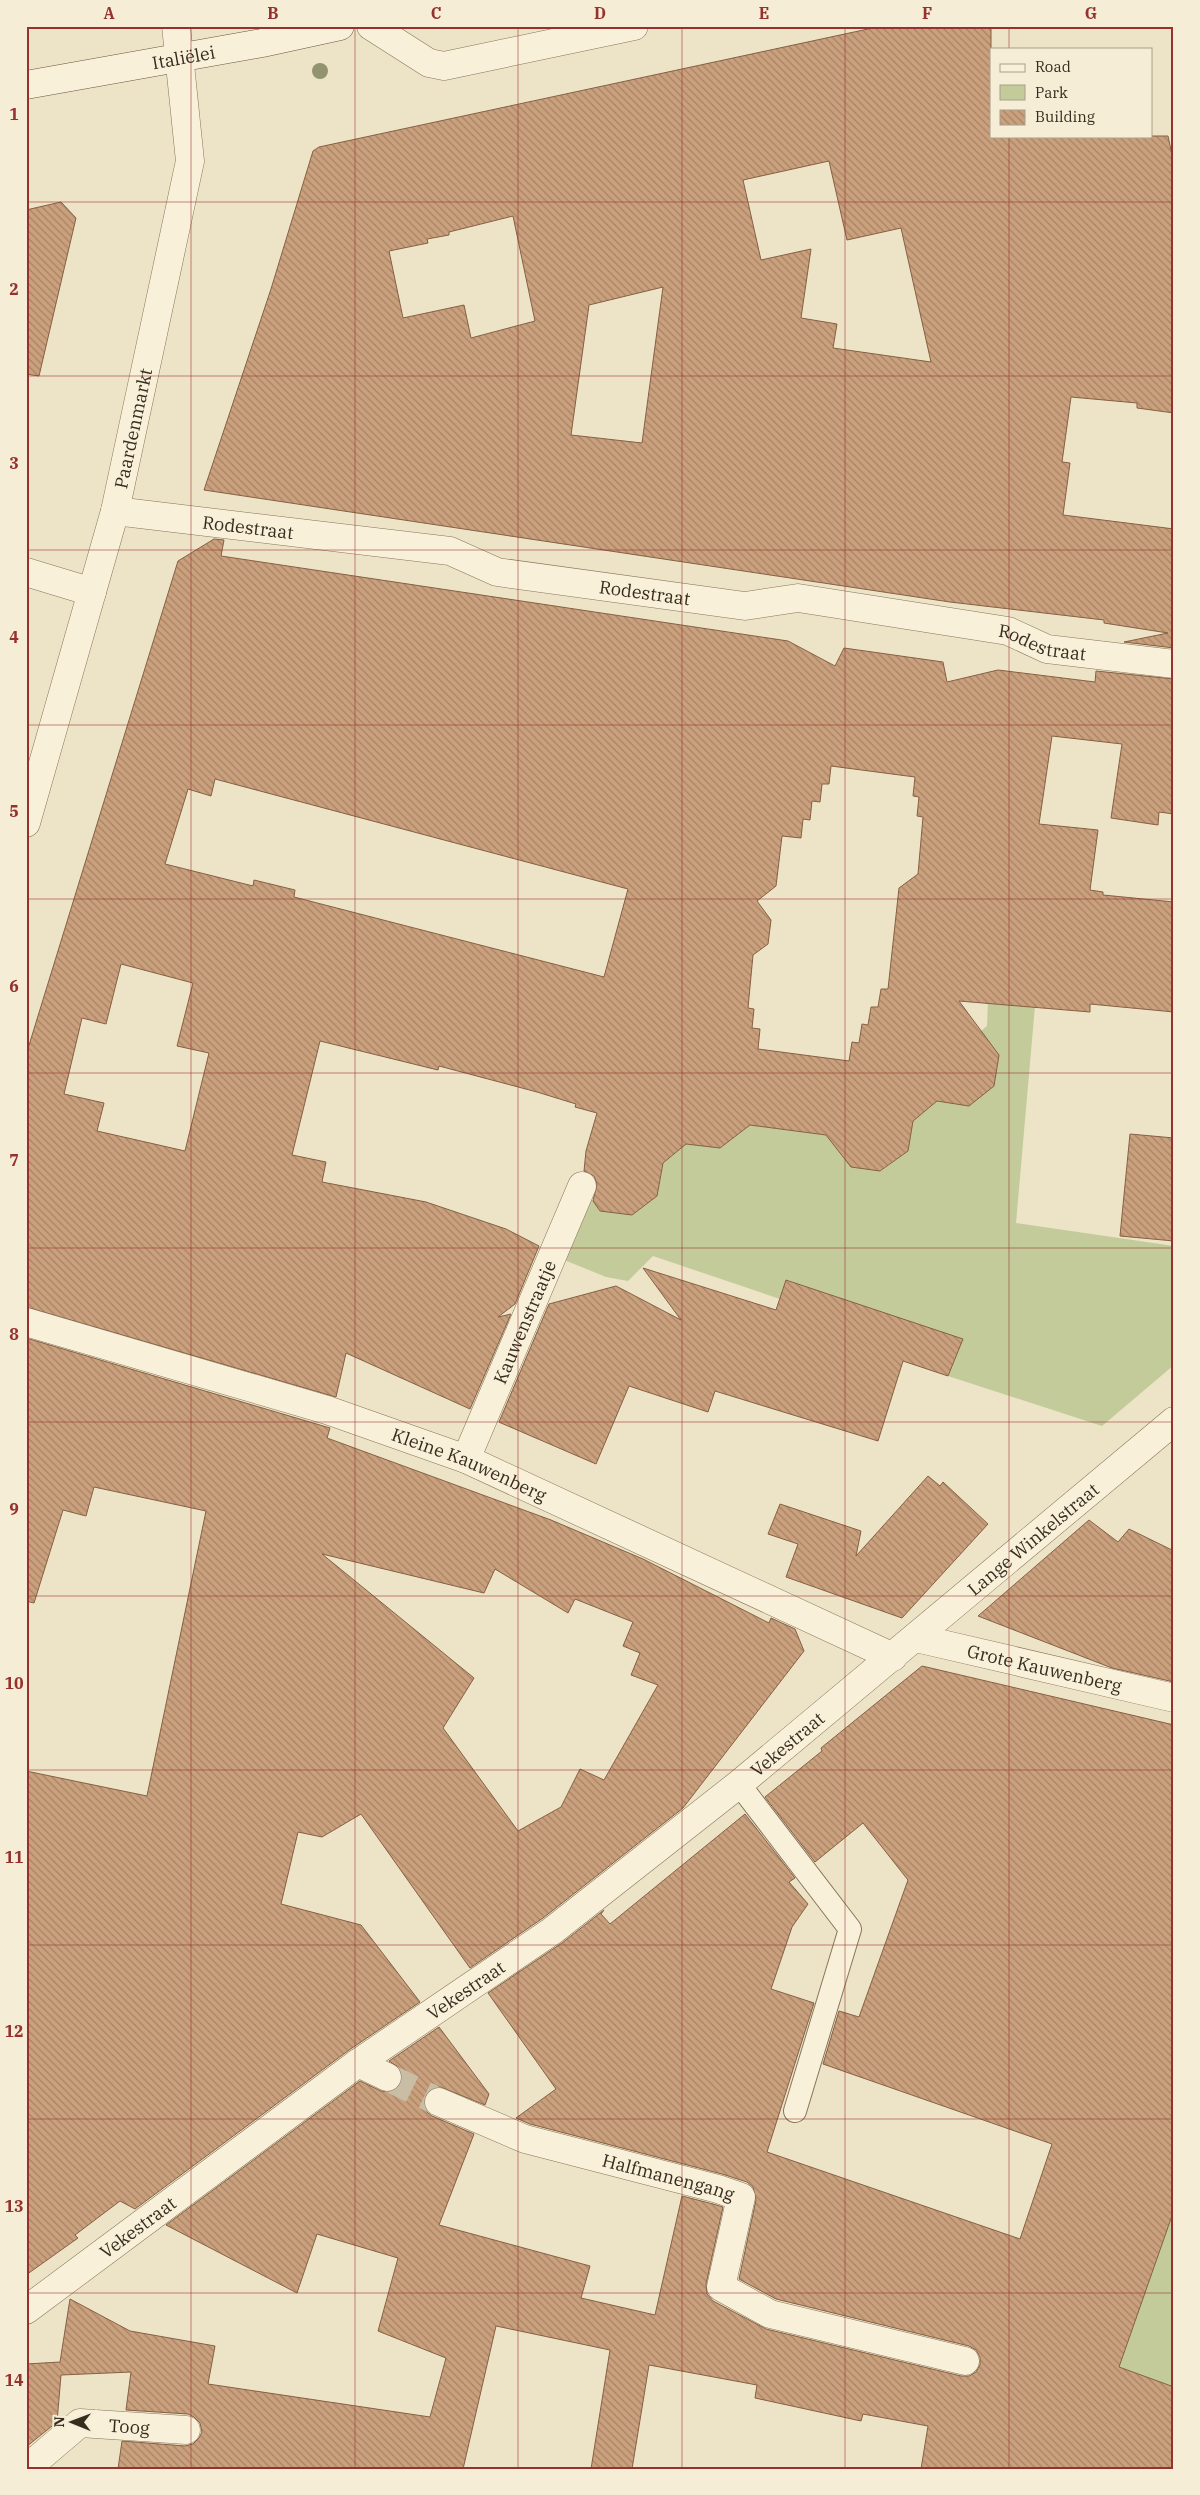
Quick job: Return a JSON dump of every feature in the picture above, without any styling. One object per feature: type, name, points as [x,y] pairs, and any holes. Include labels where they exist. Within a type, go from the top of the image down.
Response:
[{"type":"street","name":"Paardenmarkt","points":[[26,823],[115,511],[190,161],[176,26]]},
{"type":"street","name":"Italiëlei","points":[[26,85],[262,44],[340,26]]},
{"type":"street","points":[[370,26],[428,63],[444,66],[634,26]]},
{"type":"street","name":"Rodestraat","points":[[115,511],[450,551],[497,572],[745,606],[798,598],[1008,631],[1047,649],[1174,664]]},
{"type":"street","points":[[26,572],[92,592]]},
{"type":"street","name":"Kauwenstraatje","points":[[466,1459],[582,1186]]},
{"type":"street","name":"Kleine Kauwenberg","points":[[26,1322],[327,1410],[466,1459],[893,1657]]},
{"type":"street","name":"Lange Winkelstraat","points":[[893,1657],[1174,1422]]},
{"type":"street","name":"Grote Kauwenberg","points":[[916,1638],[1174,1698]]},
{"type":"street","name":"Vekestraat","points":[[26,2310],[358,2063],[552,1931],[739,1784],[893,1657]]},
{"type":"street","points":[[358,2063],[387,2077]]},
{"type":"street","name":"Halfmanengang","points":[[439,2102],[525,2139],[718,2189],[741,2197],[721,2287],[770,2314],[965,2361]]},
{"type":"street","name":"Toog","points":[[26,2465],[39,2458],[80,2423],[186,2430]]},
{"type":"lane","points":[[739,1784],[850,1929],[795,2111]]},
{"type":"green space","points":[[988,1002],[1035,1006],[1016,1223],[1174,1246],[1174,1365],[1102,1426],[948,1376],[962,1339],[787,1280],[780,1299],[653,1256],[628,1281],[606,1277],[552,1255],[582,1186],[600,1211],[632,1215],[657,1196],[663,1163],[686,1144],[720,1148],[745,1129],[746,1124],[832,1136],[851,1167],[881,1171],[908,1151],[913,1121],[937,1101],[981,1031],[987,1026]]},
{"type":"green space","points":[[1174,2210],[1174,2387],[1119,2367]]},
{"type":"building","points":[[882,26],[991,26],[990,138],[1152,138],[1152,136],[1168,136],[1174,164],[1174,413],[1137,408],[1137,403],[1071,397],[1062,462],[1070,463],[1063,515],[1174,529],[1174,648],[1124,642],[1168,633],[1104,623],[1104,620],[950,602],[204,490],[271,289],[313,151],[319,147]],"holes":[[[829,161],[847,240],[901,228],[931,362],[833,348],[837,324],[801,318],[811,249],[761,260],[743,180]],[[513,216],[535,321],[471,338],[464,305],[403,318],[389,251],[428,243],[427,239],[449,235],[449,232]],[[663,287],[642,443],[571,435],[589,305]]]},
{"type":"building","points":[[61,202],[76,218],[39,376],[26,374],[26,210]]},
{"type":"building","points":[[214,539],[224,540],[221,556],[788,641],[835,666],[844,648],[943,662],[947,682],[998,670],[1095,682],[1096,671],[1174,679],[1174,814],[1159,812],[1158,825],[1111,818],[1122,744],[1052,736],[1039,824],[1098,830],[1090,890],[1103,892],[1103,895],[1174,902],[1174,1012],[1090,1004],[1090,1012],[959,1001],[999,1055],[994,1086],[969,1106],[937,1101],[913,1121],[908,1151],[880,1171],[851,1167],[826,1135],[750,1125],[720,1148],[686,1144],[663,1163],[657,1196],[632,1215],[600,1211],[593,1201],[597,1184],[594,1176],[584,1171],[586,1151],[597,1113],[575,1107],[576,1104],[537,1092],[439,1066],[438,1070],[320,1041],[292,1155],[326,1162],[322,1182],[426,1202],[506,1229],[539,1246],[515,1304],[498,1317],[511,1314],[470,1409],[346,1353],[336,1397],[26,1307],[26,1055],[178,561]],"holes":[[[831,766],[915,777],[913,796],[919,797],[917,816],[923,817],[918,874],[899,888],[888,989],[881,989],[878,1007],[871,1007],[868,1025],[862,1024],[859,1043],[852,1042],[849,1061],[758,1049],[760,1029],[752,1028],[754,1009],[748,1008],[753,955],[768,944],[771,920],[757,901],[776,886],[782,836],[801,838],[803,819],[810,820],[812,801],[820,802],[822,784],[829,784]],[[215,779],[628,889],[604,977],[294,897],[295,890],[254,880],[253,886],[165,864],[188,789],[211,796]],[[121,964],[193,983],[177,1046],[209,1053],[185,1151],[97,1131],[104,1103],[64,1094],[82,1018],[106,1024]]]},
{"type":"building","points":[[1130,1134],[1174,1138],[1174,1241],[1120,1236]]},
{"type":"building","points":[[643,1268],[776,1310],[786,1280],[963,1339],[948,1376],[903,1361],[878,1441],[715,1391],[708,1412],[629,1386],[596,1464],[499,1422],[549,1304],[616,1286],[681,1320]]},
{"type":"building","points":[[26,1338],[330,1428],[327,1438],[551,1520],[643,1559],[769,1623],[771,1618],[795,1629],[804,1651],[683,1808],[543,1918],[470,1968],[361,1814],[322,1837],[298,1832],[281,1904],[361,1925],[420,2002],[349,2050],[135,2209],[120,2201],[75,2235],[78,2238],[26,2275],[26,1771],[147,1796],[206,1511],[94,1487],[86,1516],[63,1510],[34,1603],[26,1601]],"holes":[[[322,1554],[484,1593],[495,1569],[568,1613],[575,1599],[633,1622],[623,1646],[640,1653],[631,1675],[658,1685],[604,1780],[580,1769],[561,1807],[518,1831],[443,1728],[474,1678]]]},
{"type":"building","points":[[928,1476],[940,1486],[943,1482],[988,1524],[902,1618],[786,1577],[798,1544],[768,1534],[780,1504],[861,1531],[856,1556]]},
{"type":"building","points":[[1089,1520],[1118,1542],[1129,1529],[1174,1551],[1174,1682],[1112,1668],[978,1616]]},
{"type":"building","points":[[922,1666],[1174,1725],[1174,2210],[1119,2367],[1174,2387],[1174,2469],[921,2469],[928,2426],[863,2414],[861,2421],[755,2398],[757,2385],[649,2365],[632,2469],[591,2469],[610,2350],[496,2326],[463,2469],[118,2469],[122,2441],[185,2446],[193,2444],[202,2432],[200,2423],[188,2414],[126,2410],[131,2372],[61,2375],[57,2422],[26,2447],[26,2364],[60,2362],[70,2299],[130,2331],[215,2346],[208,2384],[430,2417],[446,2358],[378,2331],[398,2258],[317,2234],[297,2293],[166,2225],[360,2081],[381,2091],[389,2092],[396,2090],[401,2083],[402,2075],[400,2068],[389,2061],[439,2027],[489,2094],[485,2105],[438,2086],[429,2090],[425,2096],[424,2104],[427,2112],[432,2116],[474,2134],[439,2225],[590,2266],[581,2298],[655,2315],[682,2196],[713,2204],[723,2207],[706,2284],[707,2294],[713,2301],[766,2329],[961,2376],[969,2376],[976,2372],[980,2365],[980,2357],[976,2350],[969,2346],[776,2299],[739,2279],[756,2200],[753,2187],[747,2182],[530,2124],[516,2118],[556,2089],[488,1993],[562,1943],[604,1910],[601,1914],[610,1924],[745,1814],[795,1878],[789,1882],[808,1904],[792,1927],[771,1989],[814,2003],[767,2152],[1020,2239],[1052,2144],[823,2064],[839,2011],[859,2017],[908,1880],[863,1823],[815,1862],[765,1797],[822,1751],[821,1748]]},
{"type":"tunnel","points":[[387,2077],[439,2102]]},
{"type":"tram line","points":[[26,27],[31,26]]}]
